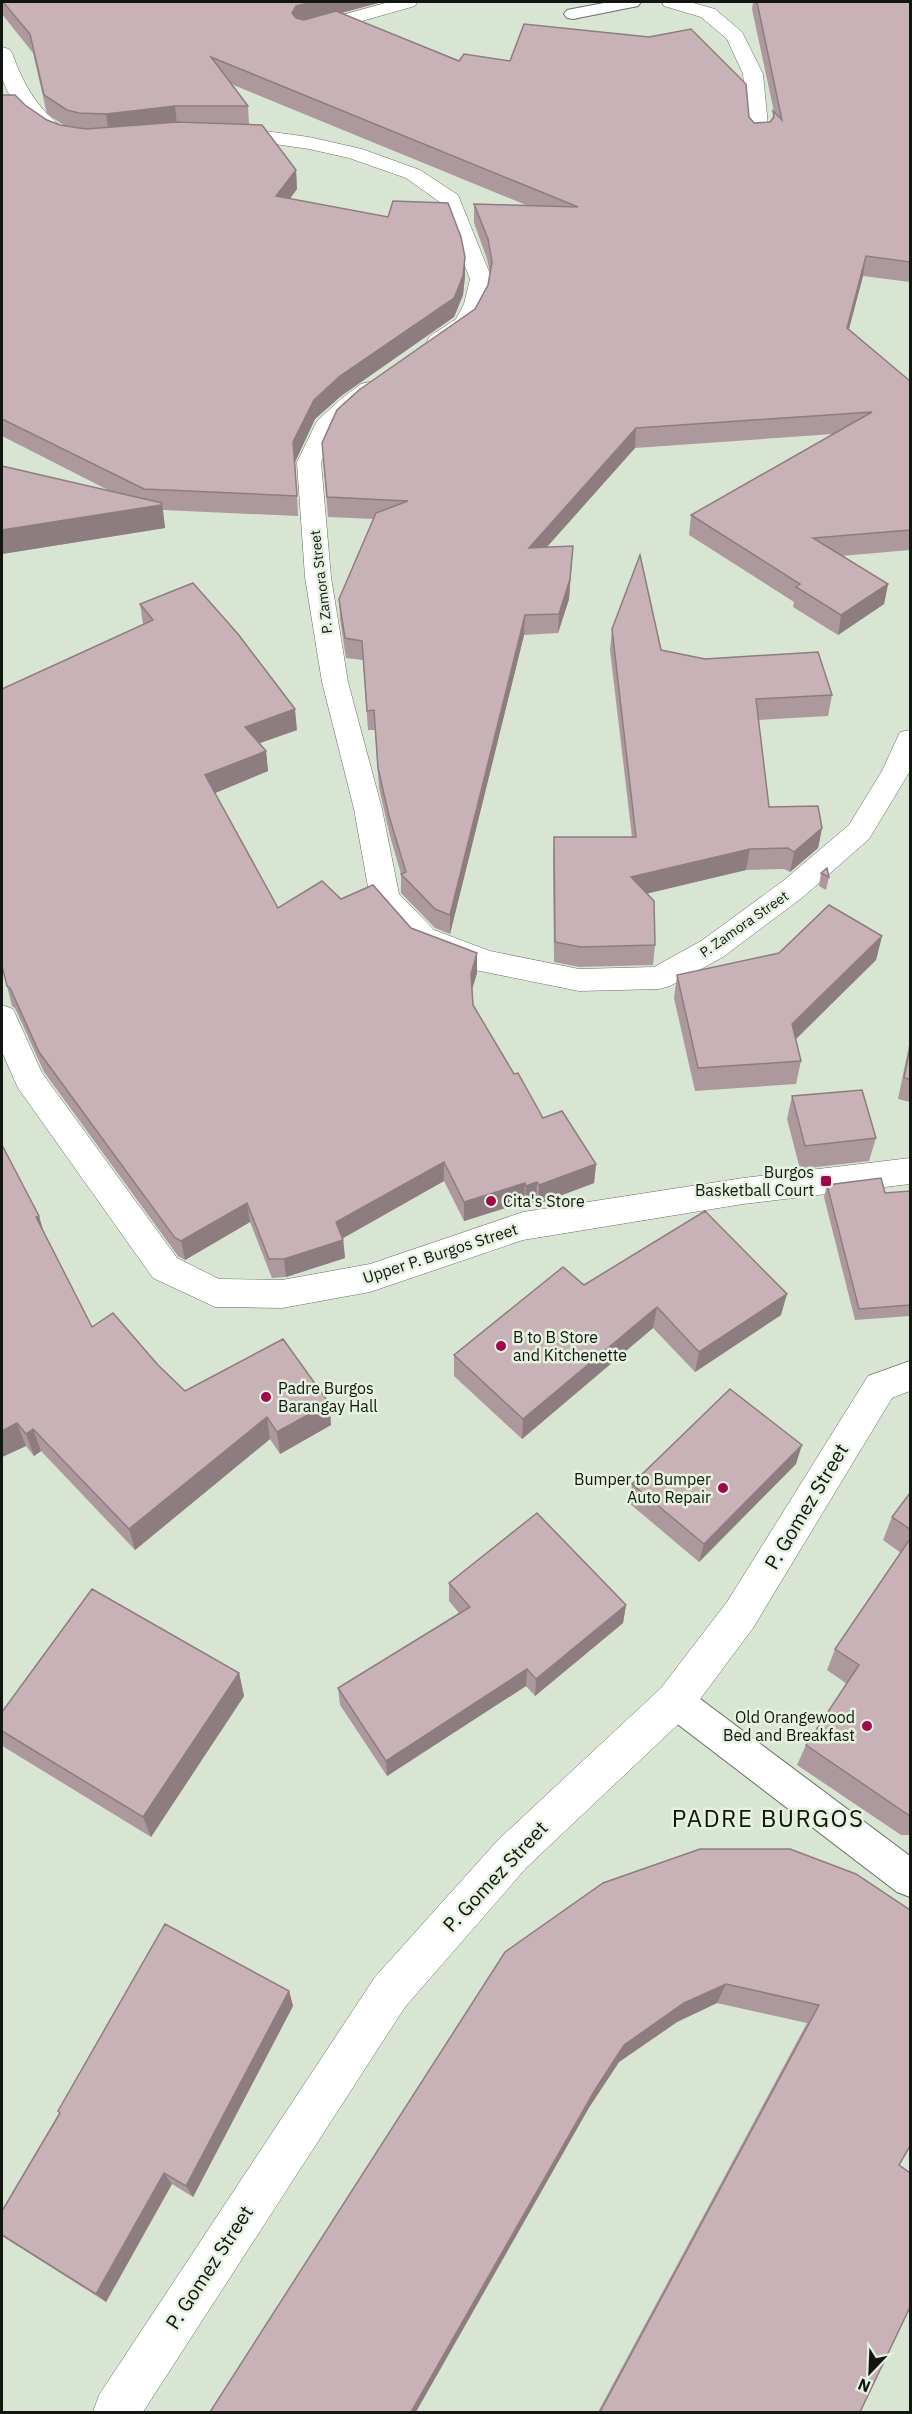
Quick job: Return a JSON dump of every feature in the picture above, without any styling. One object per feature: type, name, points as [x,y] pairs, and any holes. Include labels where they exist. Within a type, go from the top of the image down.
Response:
[{"type":"street","points":[[305,31],[408,2]]},
{"type":"street","points":[[671,2],[708,13],[735,36],[753,74],[759,136]]},
{"type":"street","points":[[2,53],[13,84],[39,120],[61,135],[81,139]]},
{"type":"street","points":[[205,133],[224,132],[264,136],[355,153],[413,174],[450,200],[481,279],[475,304],[465,323],[416,356]]},
{"type":"street","name":"P. Zamora Street","points":[[388,376],[350,403],[325,426],[309,462],[318,577],[335,682],[368,809],[385,898],[423,938],[486,962],[579,980],[659,978],[712,949],[793,889],[859,832],[896,772],[910,739]]},
{"type":"street","name":"Upper P. Burgos Street","points":[[2,1017],[29,1079],[165,1268],[215,1293],[282,1294],[370,1278],[523,1226],[743,1191],[910,1171]]},
{"type":"street","name":"P. Gomez Street","points":[[116,2412],[390,1992],[512,1854],[675,1701],[740,1615],[880,1387],[910,1376]]},
{"type":"lane","points":[[573,14],[632,2]]},
{"type":"lane","points":[[675,1701],[910,1879]]},
{"type":"building","points":[[3,2],[313,2],[296,6],[292,13],[296,18],[304,20],[336,11],[459,61],[464,54],[510,61],[524,24],[649,37],[691,29],[746,84],[749,117],[754,123],[770,122],[774,117],[773,111],[782,120],[757,2],[910,2],[910,262],[866,256],[847,328],[910,381],[910,530],[813,538],[888,584],[841,615],[796,587],[800,584],[691,515],[872,412],[636,428],[529,548],[573,546],[570,579],[559,614],[525,615],[450,915],[435,909],[401,874],[406,872],[389,816],[378,768],[374,710],[367,711],[362,641],[345,638],[339,599],[376,513],[408,501],[327,497],[322,443],[337,410],[359,390],[475,309],[488,285],[492,262],[488,239],[474,204],[578,207],[211,57],[248,106],[175,106],[106,114],[67,110],[44,95],[30,34]]},
{"type":"building","points":[[2,95],[15,95],[47,120],[60,125],[86,129],[178,122],[262,125],[296,170],[276,196],[388,217],[393,201],[448,203],[461,237],[465,257],[463,276],[454,298],[340,376],[314,400],[293,442],[297,496],[144,489],[2,419]]},
{"type":"building","points":[[2,466],[162,503],[161,505],[2,530]]},
{"type":"building","points":[[640,555],[661,650],[705,659],[818,652],[832,695],[756,699],[769,807],[818,806],[822,828],[794,852],[788,848],[750,849],[631,877],[654,901],[655,945],[581,947],[555,942],[554,837],[636,837],[612,629]]},
{"type":"building","points":[[193,583],[238,634],[295,709],[245,727],[266,751],[205,775],[278,908],[322,881],[341,899],[373,885],[411,928],[477,953],[471,974],[473,1005],[514,1074],[518,1073],[543,1118],[562,1111],[596,1164],[539,1185],[537,1182],[526,1186],[525,1183],[464,1202],[444,1162],[336,1222],[343,1240],[284,1259],[269,1259],[247,1203],[181,1241],[175,1238],[39,1052],[10,988],[7,986],[2,966],[2,689],[153,620],[140,604]]},
{"type":"building","points":[[827,868],[829,877],[821,873]]},
{"type":"building","points":[[829,905],[882,936],[792,1024],[801,1061],[698,1068],[677,975],[779,953]]},
{"type":"building","points":[[910,1048],[910,1079],[904,1078]]},
{"type":"building","points":[[862,1090],[876,1138],[805,1146],[792,1096]]},
{"type":"building","points":[[2,1145],[92,1327],[113,1313],[158,1365],[185,1391],[283,1339],[329,1403],[277,1432],[267,1417],[129,1529],[33,1429],[26,1434],[17,1423],[2,1431]]},
{"type":"building","points":[[881,1178],[885,1193],[910,1191],[910,1305],[859,1309],[827,1185]]},
{"type":"building","points":[[705,1211],[787,1294],[699,1352],[657,1307],[523,1419],[454,1355],[563,1267],[584,1285]]},
{"type":"building","points":[[730,1389],[802,1445],[704,1544],[632,1484]]},
{"type":"building","points":[[910,1493],[910,1529],[892,1517]]},
{"type":"building","points":[[537,1513],[626,1605],[536,1679],[527,1669],[386,1761],[338,1688],[470,1607],[449,1583]]},
{"type":"building","name":"Old Orangewood Bed and Breakfast","points":[[910,1539],[910,1816],[806,1745],[859,1665],[835,1649]]},
{"type":"building","points":[[92,1589],[239,1673],[143,1817],[2,1731],[2,1712]]},
{"type":"building","points":[[700,1849],[790,1849],[856,1874],[910,1910],[910,2146],[899,2165],[910,2173],[910,2307],[860,2412],[600,2412],[819,2005],[726,1984],[684,2003],[624,2045],[595,2090],[411,2412],[210,2412],[505,1952],[603,1883]]},
{"type":"building","points":[[165,1924],[289,1991],[186,2186],[164,2173],[96,2294],[2,2235],[2,2211],[60,2113],[58,2111]]},
{"type":"place","name":"Burgos Basketball Court","points":[[826,1181]]},
{"type":"place","name":"Cita's Store","points":[[491,1201]]},
{"type":"place","name":"B to B Store and Kitchenette","points":[[501,1346]]},
{"type":"place","name":"Padre Burgos Barangay Hall","points":[[266,1397]]},
{"type":"place","name":"Bumper to Bumper Auto Repair","points":[[723,1488]]},
{"type":"place","name":"Old Orangewood Bed and Breakfast","points":[[867,1726]]},
{"type":"district","name":"PADRE BURGOS","points":[[768,1818]]}]
